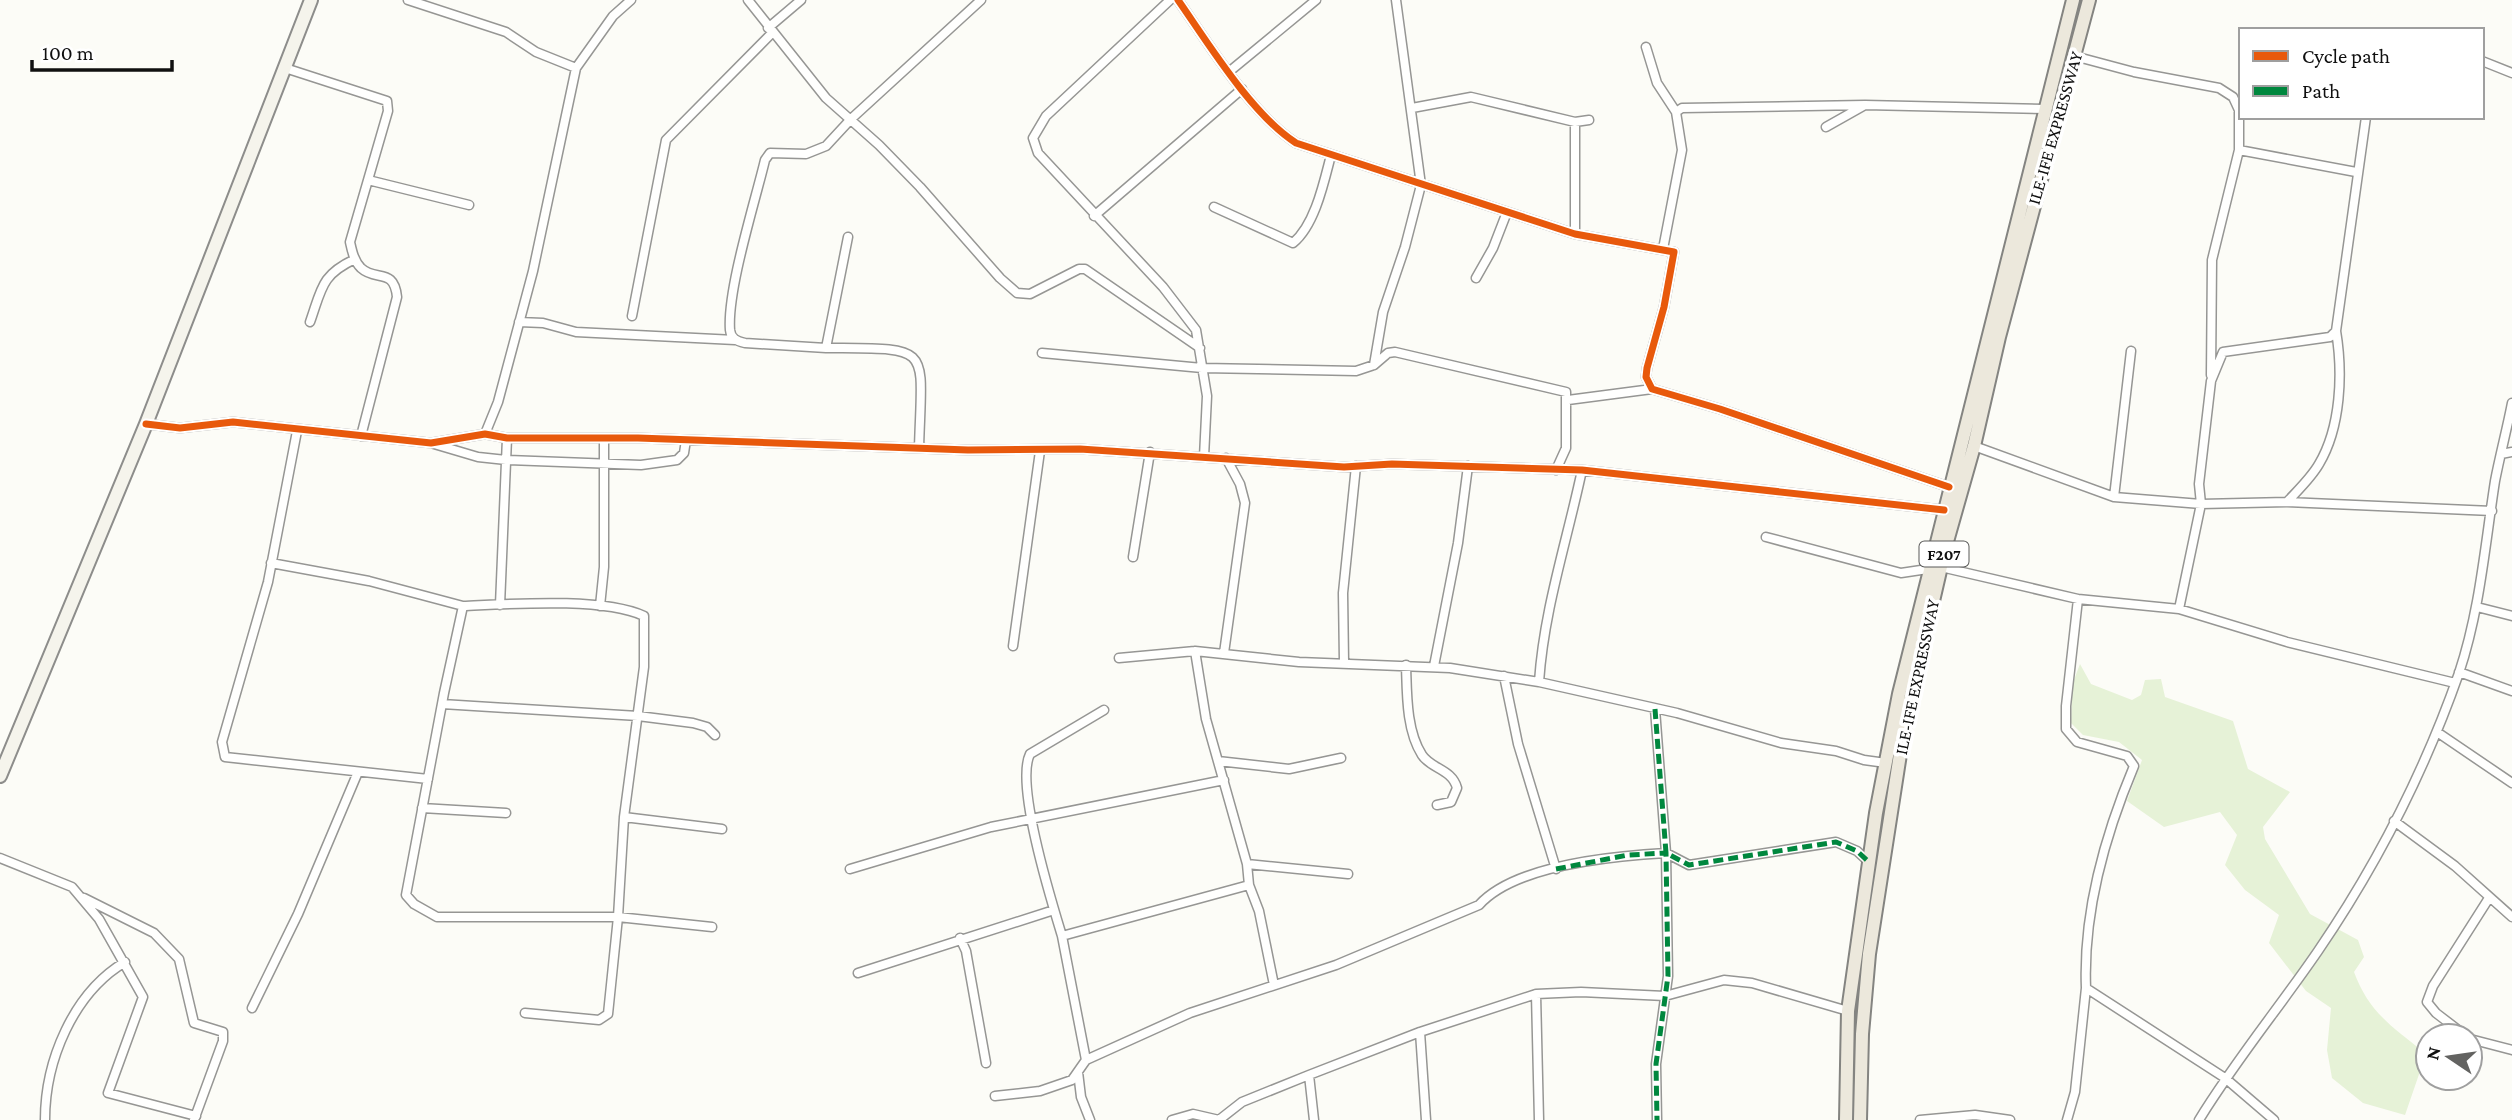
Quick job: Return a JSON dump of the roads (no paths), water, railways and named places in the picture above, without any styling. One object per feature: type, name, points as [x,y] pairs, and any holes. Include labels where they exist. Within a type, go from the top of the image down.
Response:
[{"type":"main road","points":[[0,776],[146,425],[312,0]]},
{"type":"main road","name":"ILE-IFE EXPRESSWAY","points":[[1846,1120],[1848,1011],[1870,863],[1905,722],[1937,568],[1949,487],[1993,324],[2073,0]]},
{"type":"main road","name":"ILE-IFE EXPRESSWAY","points":[[1860,1120],[1861,1034],[1886,763],[1899,694],[1974,446],[1998,337],[2089,0]]},
{"type":"main road","points":[[2063,36],[2080,40]]},
{"type":"street","points":[[408,0],[506,32],[536,52],[576,68]]},
{"type":"street","points":[[485,434],[498,402],[519,322],[576,68],[612,16],[631,0]]},
{"type":"street","points":[[748,0],[826,99],[851,119],[920,187],[1000,278],[1017,293],[1030,294],[1079,269],[1085,270],[1200,348]]},
{"type":"street","points":[[632,316],[666,140],[801,0]]},
{"type":"street","points":[[735,340],[730,332],[735,288],[765,160],[770,153],[817,151],[981,0]]},
{"type":"street","points":[[1170,0],[1036,128],[1033,138],[1038,153],[1187,316],[1196,330],[1207,396],[1204,457]]},
{"type":"street","points":[[1178,0],[1242,89],[1285,136],[1331,155],[1575,234],[1674,252],[1675,257],[1647,368],[1646,377],[1652,389]]},
{"type":"street","points":[[1230,71],[1316,0]]},
{"type":"street","points":[[1374,365],[1383,312],[1405,247],[1421,185],[1396,0]]},
{"type":"street","points":[[1646,47],[1657,83],[1676,113],[1682,150],[1663,249]]},
{"type":"street","points":[[2074,56],[2134,72],[2219,88],[2232,97],[2239,110],[2239,150],[2212,260],[2211,381],[2199,484],[2202,504],[2179,610]]},
{"type":"street","points":[[2484,62],[2512,73]]},
{"type":"street","points":[[285,68],[387,102],[388,111],[350,242],[355,259],[363,270],[390,278],[396,286],[397,297],[361,436]]},
{"type":"street","points":[[1094,216],[1242,89]]},
{"type":"street","points":[[1412,108],[1471,97],[1498,101],[1575,122],[1589,120]]},
{"type":"street","points":[[1676,113],[1682,107],[1700,105],[2045,109]]},
{"type":"street","points":[[1826,127],[1865,105]]},
{"type":"street","points":[[2287,502],[2319,466],[2330,442],[2338,396],[2340,353],[2336,331],[2356,172],[2366,119]]},
{"type":"street","points":[[1575,122],[1575,234]]},
{"type":"street","points":[[2239,150],[2356,172]]},
{"type":"street","points":[[1214,207],[1293,243],[1299,239],[1314,207],[1331,155]]},
{"type":"street","points":[[368,180],[469,205]]},
{"type":"street","points":[[1476,278],[1493,248],[1507,212]]},
{"type":"street","points":[[826,348],[848,237]]},
{"type":"street","points":[[310,322],[322,288],[333,269],[355,259]]},
{"type":"street","points":[[519,322],[543,323],[576,332],[735,340],[745,343],[826,348],[895,349],[913,354],[918,360],[922,380],[919,448]]},
{"type":"street","points":[[2211,381],[2222,352],[2330,337],[2336,331]]},
{"type":"street","points":[[2114,497],[2131,351]]},
{"type":"street","points":[[1042,353],[1202,368],[1356,371],[1374,365],[1388,353],[1395,352],[1559,389],[1566,392],[1568,400],[1566,448],[1556,470]]},
{"type":"street","points":[[1568,400],[1652,389],[1720,409],[1949,487]]},
{"type":"street","points":[[2199,1120],[2225,1078],[2318,950],[2358,887],[2394,821],[2437,732],[2459,672],[2477,607],[2501,454],[2512,403]]},
{"type":"street","points":[[146,425],[180,428],[233,422],[297,431],[432,443],[478,457],[604,463],[665,464],[677,460],[684,453],[686,440]]},
{"type":"street","points":[[297,431],[271,563],[222,742],[226,757],[428,779]]},
{"type":"street","points":[[432,443],[485,434],[507,438],[604,438],[1040,451],[1080,449],[1356,466],[1582,470],[1944,510]]},
{"type":"street","points":[[500,605],[507,438]]},
{"type":"street","points":[[600,606],[604,567],[604,438]]},
{"type":"street","points":[[1974,446],[2114,497],[2202,504],[2287,502],[2492,511]]},
{"type":"street","points":[[1013,646],[1040,451]]},
{"type":"street","points":[[1133,557],[1150,452]]},
{"type":"street","points":[[2501,454],[2512,452]]},
{"type":"street","points":[[1224,653],[1245,503],[1240,484],[1226,458]]},
{"type":"street","points":[[1344,662],[1343,593],[1356,466]]},
{"type":"street","points":[[1434,666],[1458,543],[1468,466]]},
{"type":"street","points":[[1539,682],[1550,595],[1564,554],[1582,470]]},
{"type":"street","points":[[1766,537],[1901,573],[1937,568],[2078,599],[2179,610],[2287,642],[2455,683]]},
{"type":"street","points":[[271,563],[369,581],[463,606],[600,606],[630,609],[644,616],[644,667],[624,817],[618,918],[608,1014],[599,1020],[525,1013]]},
{"type":"street","points":[[2067,1120],[2074,1092],[2086,988],[2084,946],[2112,822],[2134,766],[2127,756],[2077,742],[2066,729],[2066,706],[2078,599]]},
{"type":"street","points":[[463,606],[406,895],[421,908],[438,917],[618,918],[712,927]]},
{"type":"street","points":[[2477,607],[2512,616]]},
{"type":"street","points":[[1195,652],[1206,719],[1247,864],[1249,885],[1259,911],[1273,985]]},
{"type":"street","points":[[1119,658],[1195,652],[1299,662],[1434,666],[1539,682],[1782,743],[1836,751],[1864,760],[1886,763]]},
{"type":"street","points":[[1406,665],[1410,723],[1423,757],[1448,773],[1457,788],[1451,802],[1437,806]]},
{"type":"street","points":[[2459,672],[2512,691]]},
{"type":"street","points":[[1503,676],[1518,744],[1556,869]]},
{"type":"street","points":[[442,704],[638,716],[693,723],[707,727],[715,735]]},
{"type":"street","points":[[1654,709],[1669,946],[1656,1063],[1657,1120]]},
{"type":"street","points":[[1086,1060],[1062,936],[1032,817],[1024,766],[1031,754],[1104,710]]},
{"type":"street","points":[[2437,732],[2512,783]]},
{"type":"street","points":[[1218,761],[1289,769],[1341,758]]},
{"type":"street","points":[[251,1008],[298,914],[358,772]]},
{"type":"street","points":[[850,869],[1032,817],[1066,814],[1224,780]]},
{"type":"street","points":[[422,808],[506,813]]},
{"type":"street","points":[[624,817],[722,828]]},
{"type":"street","points":[[2394,821],[2455,866],[2512,917]]},
{"type":"street","points":[[995,1096],[1040,1091],[1072,1080],[1086,1060],[1190,1013],[1367,952],[1479,905],[1492,891],[1556,869],[1628,855],[1665,853],[1689,865],[1836,842],[1857,851],[1870,863]]},
{"type":"street","points":[[0,859],[72,887],[78,895],[99,919],[143,997],[108,1093],[195,1118],[223,1041],[223,1032],[194,1023],[179,959],[154,933],[78,895]]},
{"type":"street","points":[[1247,864],[1348,874]]},
{"type":"street","points":[[1062,936],[1249,885]]},
{"type":"street","points":[[2448,1022],[2427,1002],[2433,986],[2489,898]]},
{"type":"street","points":[[858,973],[960,938],[1054,910]]},
{"type":"street","points":[[960,938],[966,951],[986,1063]]},
{"type":"street","points":[[45,1120],[45,1098],[57,1049],[69,1023],[104,974],[125,962]]},
{"type":"street","points":[[1172,1120],[1192,1114],[1219,1120],[1242,1102],[1309,1075],[1420,1032],[1536,995],[1581,992],[1665,996],[1724,980],[1752,983],[1848,1011]]},
{"type":"street","points":[[2086,988],[2225,1078],[2274,1120]]},
{"type":"street","points":[[1536,995],[1539,1120]]},
{"type":"street","points":[[1420,1032],[1426,1120]]},
{"type":"street","points":[[2484,1042],[2512,1050]]},
{"type":"street","points":[[1078,1072],[1081,1097],[1090,1120]]},
{"type":"street","points":[[1309,1075],[1314,1120]]},
{"type":"street","points":[[1920,1120],[1975,1115],[2010,1120]]}]
